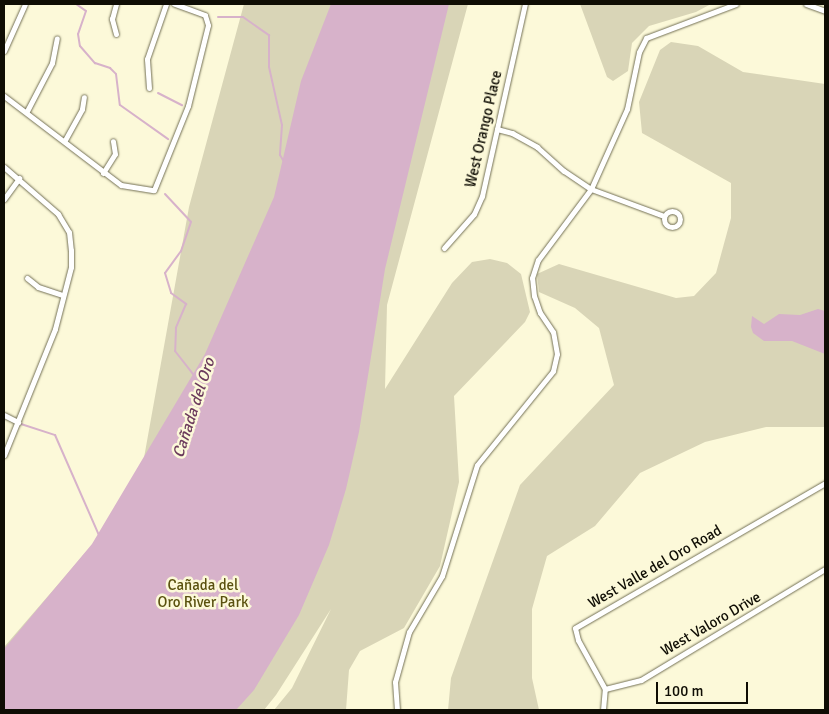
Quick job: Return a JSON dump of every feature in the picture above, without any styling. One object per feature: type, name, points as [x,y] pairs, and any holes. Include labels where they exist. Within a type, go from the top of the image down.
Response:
[{"type":"street","points":[[4,51],[25,4]]},
{"type":"street","points":[[116,4],[112,19],[116,34]]},
{"type":"street","points":[[149,88],[147,59],[166,4]]},
{"type":"street","points":[[4,96],[28,111],[103,173],[121,185],[152,191],[158,185],[188,106],[208,25],[208,16],[174,4]]},
{"type":"street","name":"West Orango Place","points":[[444,248],[479,204],[524,4]]},
{"type":"street","points":[[397,710],[395,682],[409,632],[442,576],[477,465],[552,371],[557,354],[553,332],[540,313],[532,278],[538,260],[590,189],[627,109],[640,52],[646,38],[721,6],[736,4]]},
{"type":"street","points":[[806,4],[825,11]]},
{"type":"street","points":[[28,111],[52,63],[57,38]]},
{"type":"street","points":[[65,140],[82,109],[84,97]]},
{"type":"street","points":[[497,129],[512,133],[537,147],[564,171],[590,189],[664,216]]},
{"type":"street","points":[[103,173],[115,154],[113,141]]},
{"type":"street","points":[[4,167],[47,202],[69,232],[71,267],[55,329],[4,455]]},
{"type":"street","points":[[4,199],[19,178]]},
{"type":"street","points":[[27,278],[38,287],[63,295]]},
{"type":"street","points":[[4,416],[18,422]]},
{"type":"street","name":"West Valle del Oro Road","points":[[604,689],[578,640],[575,628],[825,483]]},
{"type":"street","name":"West Valoro Drive","points":[[604,689],[641,680],[825,569]]},
{"type":"street","points":[[603,710],[604,689]]},
{"type":"green space","name":"Cañada del Oro River Park","points":[[244,4],[468,4],[387,305],[385,389],[452,283],[472,262],[490,259],[507,263],[521,274],[530,312],[525,322],[454,396],[459,482],[440,566],[404,628],[360,651],[349,670],[346,710],[274,710],[292,688],[331,609],[276,695],[264,710],[4,710],[4,647],[118,515],[140,480],[189,207]]},
{"type":"green space","points":[[580,4],[711,4],[696,12],[649,26],[632,43],[628,71],[613,81],[607,77]]},
{"type":"green space","points":[[671,42],[698,46],[743,72],[825,84],[825,427],[766,427],[705,442],[640,473],[595,526],[547,556],[532,609],[532,678],[539,710],[448,710],[451,678],[520,485],[614,385],[599,328],[575,308],[539,292],[537,274],[559,264],[676,298],[694,296],[716,273],[731,218],[731,183],[642,133],[639,102],[660,50]]},
{"type":"water","name":"Cañada del Oro River Park","points":[[331,4],[449,4],[385,269],[359,432],[346,489],[329,545],[299,615],[254,690],[236,710],[4,710],[4,649],[92,544],[205,354],[274,197],[301,81]]},
{"type":"water","points":[[818,309],[825,311],[825,354],[792,341],[764,341],[753,333],[751,327],[752,316],[764,324],[779,314],[800,315]]},
{"type":"waterway","points":[[76,4],[86,11],[78,34],[80,46],[95,63],[110,68],[116,74],[120,105],[168,139]]},
{"type":"waterway","points":[[218,17],[243,17],[269,35],[269,67],[282,125],[280,155],[283,160]]},
{"type":"waterway","points":[[158,93],[182,105]]},
{"type":"waterway","name":"Cañada del Oro","points":[[165,194],[191,222],[181,251],[165,273],[171,293],[186,304],[176,328],[175,351],[194,375]]},
{"type":"waterway","points":[[21,424],[55,435],[99,535]]}]
